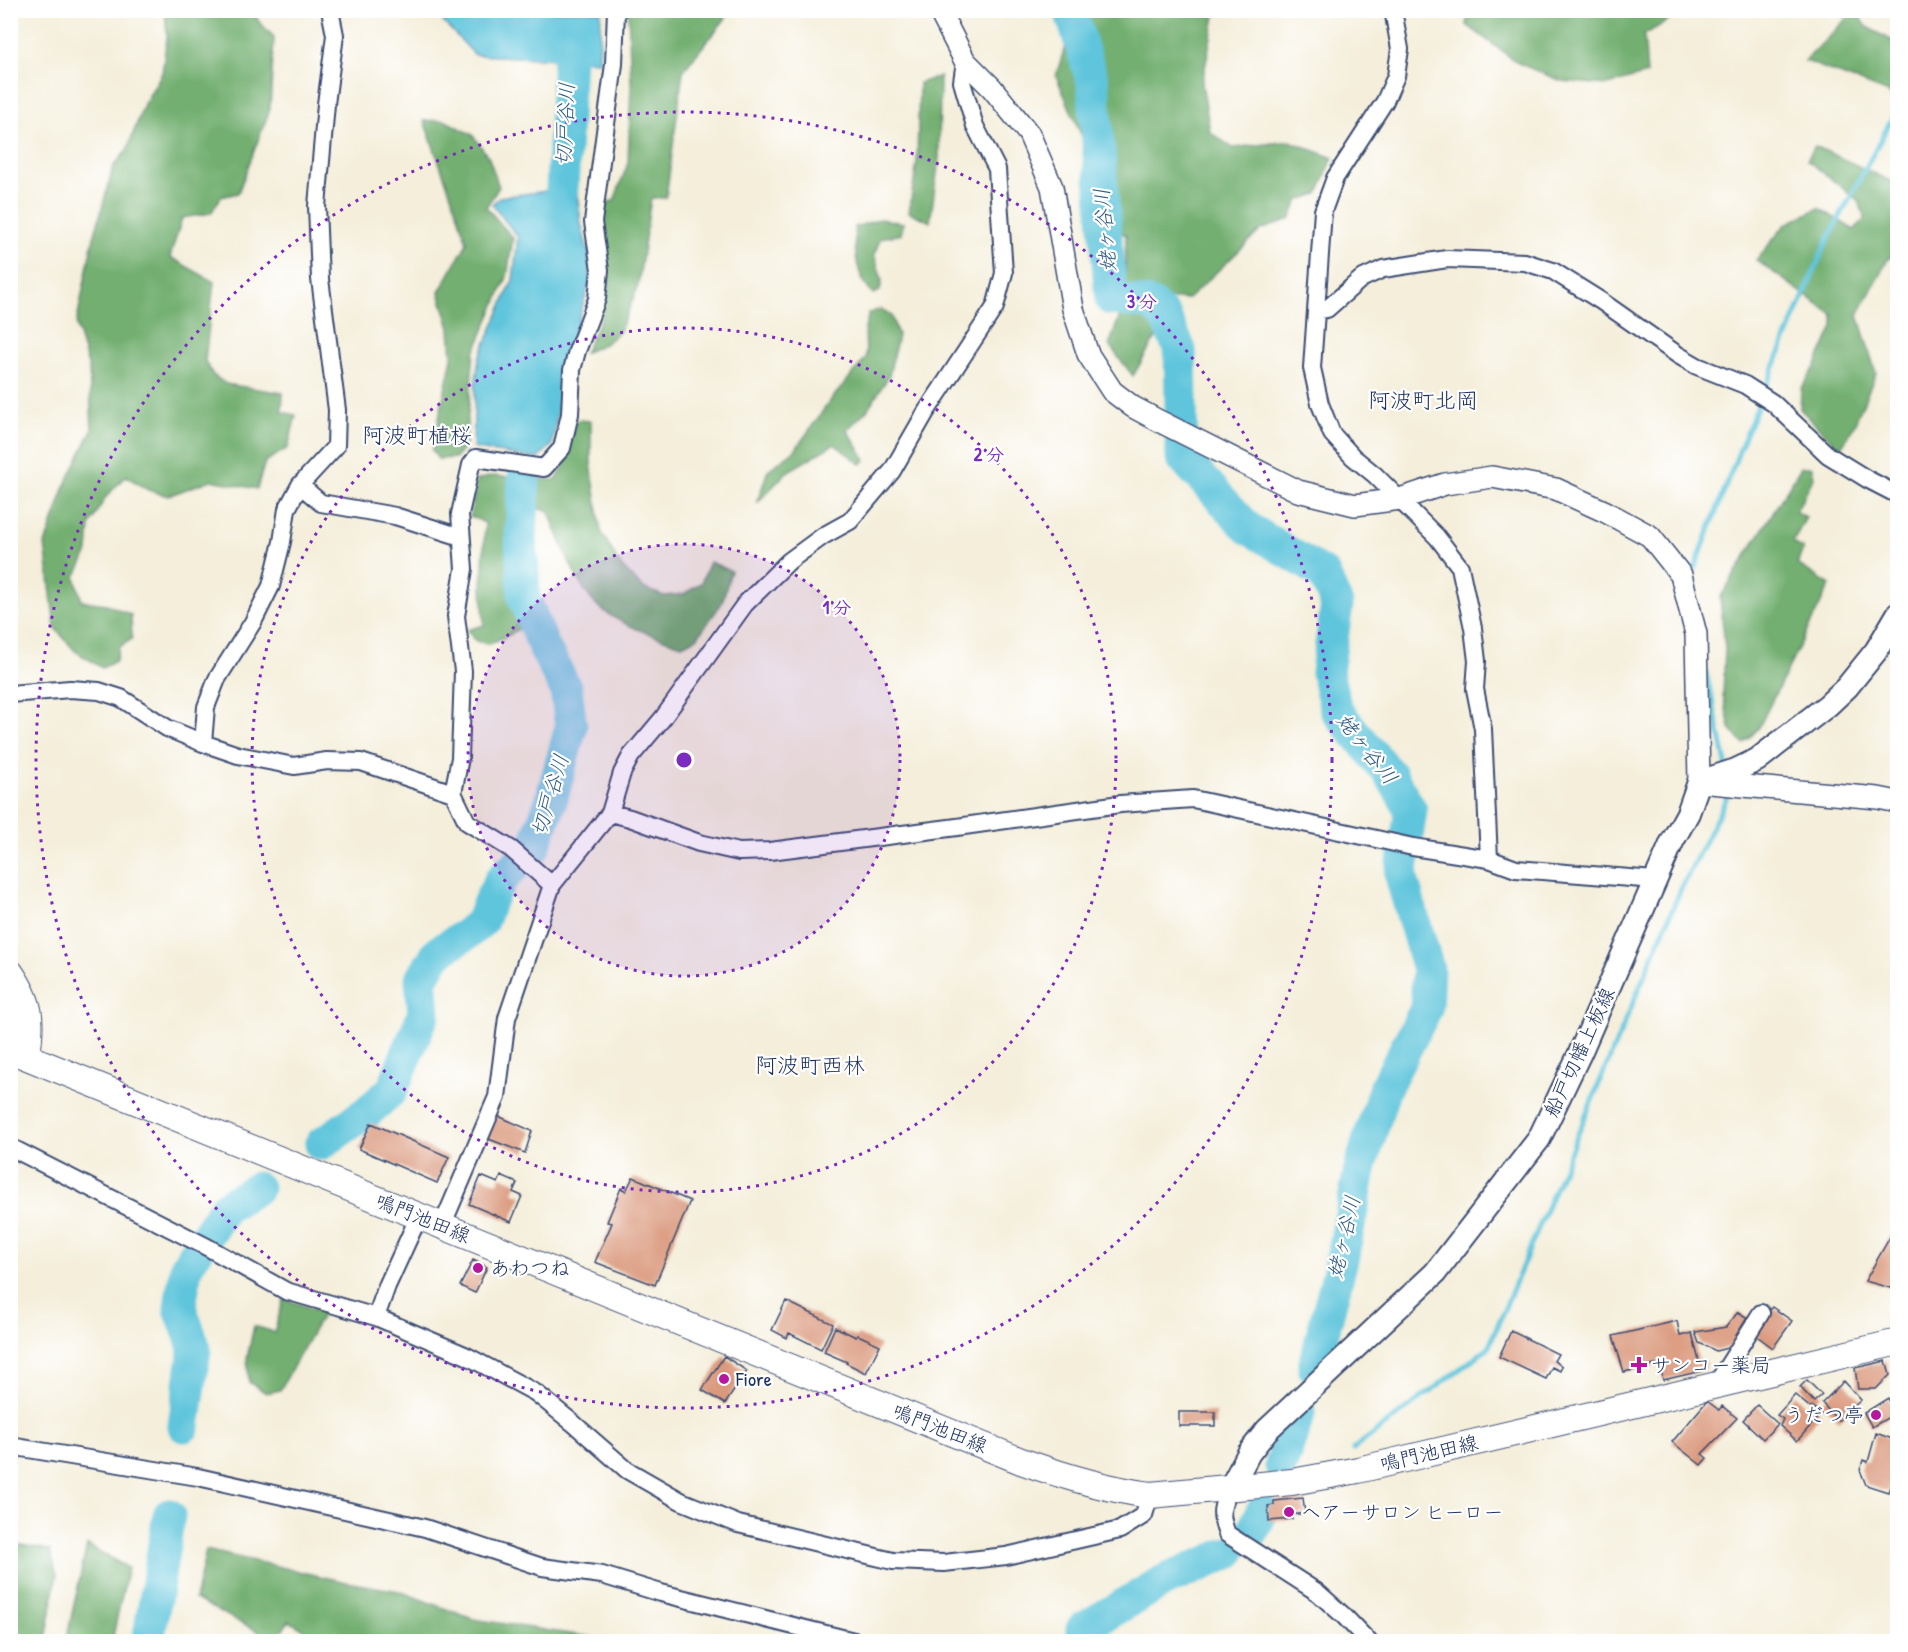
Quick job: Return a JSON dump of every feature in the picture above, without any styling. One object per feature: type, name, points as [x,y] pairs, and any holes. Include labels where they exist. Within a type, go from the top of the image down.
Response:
[{"type":"main road","points":[[1699,782],[1736,770],[1756,760],[1828,705],[1847,687],[1876,651],[1898,614]]},
{"type":"main road","name":"船戸切幡上板線","points":[[1231,1487],[1249,1453],[1267,1430],[1435,1273],[1539,1139],[1580,1053],[1655,880],[1688,813],[1699,782]]},
{"type":"main road","name":"鳴門池田線","points":[[10,972],[19,985],[30,1015],[19,1053],[1021,1461],[1096,1485],[1150,1495],[1292,1482],[1358,1470],[1898,1342]]},
{"type":"street","points":[[203,743],[206,707],[217,679],[253,622],[271,586],[282,542],[287,509],[300,485],[336,446],[337,410],[320,279],[317,206],[335,35],[330,10]]},
{"type":"street","points":[[552,885],[511,849],[467,822],[453,793],[460,758],[463,670],[456,616],[464,568],[460,514],[471,465],[476,458],[544,468],[562,448],[570,414],[572,370],[597,299],[600,270],[593,222],[614,64],[616,10]]},
{"type":"street","points":[[939,10],[964,61],[992,88],[1029,134],[1052,187],[1073,309],[1088,354],[1112,391],[1133,407],[1159,421],[1298,490],[1355,505],[1400,499],[1445,484],[1492,477],[1556,489],[1606,512],[1650,536],[1682,574],[1696,634],[1699,782],[1878,798],[1898,802]]},
{"type":"street","points":[[1393,10],[1400,49],[1395,76],[1385,100],[1335,178],[1323,211],[1312,368],[1320,405],[1332,434],[1437,537],[1460,567],[1473,628],[1477,661],[1475,689],[1483,729],[1490,859]]},
{"type":"street","points":[[376,1317],[387,1286],[431,1221],[497,1097],[507,1018],[552,885],[610,813],[622,773],[631,756],[663,718],[745,604],[789,561],[823,536],[850,521],[892,471],[926,412],[995,307],[1004,273],[997,169],[975,126],[962,82],[964,61]]},
{"type":"street","points":[[1316,311],[1327,309],[1361,279],[1383,269],[1447,259],[1525,262],[1553,271],[1697,366],[1745,385],[1773,403],[1828,455],[1898,495]]},
{"type":"street","points":[[300,485],[321,503],[395,516],[461,537]]},
{"type":"street","points":[[10,694],[70,689],[99,691],[121,698],[167,728],[238,754],[294,766],[327,761],[361,762],[453,793]]},
{"type":"street","points":[[610,813],[699,843],[739,852],[770,851],[1120,804],[1193,799],[1406,846],[1490,859],[1516,868],[1655,880]]},
{"type":"street","points":[[10,1147],[207,1247],[286,1291],[376,1317],[467,1356],[536,1393],[627,1470],[681,1501],[738,1524],[893,1561],[944,1563],[1006,1556],[1120,1530],[1144,1515],[1150,1495]]},
{"type":"street","points":[[1715,1386],[1761,1313]]},
{"type":"street","points":[[10,1446],[198,1477],[425,1528],[542,1567],[602,1575],[661,1593],[858,1641]]},
{"type":"street","points":[[1231,1487],[1222,1504],[1221,1518],[1227,1534],[1317,1593],[1369,1641]]},
{"type":"green space","points":[[1467,10],[1675,11],[1673,18],[1644,35],[1647,74],[1608,85],[1561,81],[1518,63],[1467,25]]},
{"type":"green space","points":[[165,11],[254,11],[259,22],[274,37],[270,109],[238,193],[221,197],[211,213],[182,218],[170,257],[214,282],[205,361],[213,375],[226,384],[283,393],[282,412],[296,415],[288,448],[265,462],[257,489],[211,480],[168,496],[148,490],[126,476],[106,497],[90,525],[88,552],[75,577],[82,601],[107,604],[131,615],[132,639],[119,647],[116,661],[102,668],[75,651],[55,628],[45,544],[66,483],[92,430],[89,369],[76,325],[91,249],[113,167],[127,150],[144,104],[162,73],[167,36]]},
{"type":"green space","points":[[628,11],[725,11],[726,18],[683,71],[666,198],[651,198],[638,286],[620,331],[606,343],[584,353],[602,316],[608,269],[601,225],[604,202],[614,201],[628,163],[631,84]]},
{"type":"green space","points":[[1060,11],[1216,11],[1202,83],[1210,132],[1233,148],[1290,141],[1333,158],[1318,194],[1299,200],[1290,219],[1261,230],[1188,299],[1168,299],[1159,332],[1133,376],[1109,345],[1119,318],[1125,272],[1126,235],[1111,227],[1089,153],[1056,76],[1068,37]]},
{"type":"green space","points":[[1854,11],[1865,26],[1891,40],[1897,39],[1897,107],[1889,93],[1805,61]]},
{"type":"green space","points":[[940,76],[939,159],[930,222],[909,212],[917,162],[919,83]]},
{"type":"green space","points":[[444,120],[473,135],[489,158],[499,187],[486,207],[513,238],[507,277],[474,353],[465,446],[456,458],[438,459],[432,450],[452,358],[450,328],[439,292],[467,243],[424,121]]},
{"type":"green space","points":[[1815,146],[1897,184],[1897,260],[1889,257],[1858,315],[1876,373],[1852,430],[1840,449],[1800,409],[1801,389],[1814,369],[1833,327],[1833,315],[1756,260],[1786,224],[1819,208],[1854,230],[1865,219],[1859,201],[1807,160]]},
{"type":"green space","points":[[880,219],[904,223],[901,234],[881,238],[874,254],[882,280],[880,291],[873,294],[860,272],[856,254],[855,227]]},
{"type":"green space","points":[[881,309],[891,315],[898,335],[889,376],[867,410],[847,430],[866,460],[861,464],[834,444],[787,472],[757,503],[768,470],[795,450],[830,401],[866,358],[865,328],[869,313]]},
{"type":"green space","points":[[576,420],[591,421],[591,463],[601,531],[620,565],[643,588],[664,596],[684,594],[701,583],[710,562],[731,571],[722,603],[697,638],[682,645],[633,627],[609,615],[591,599],[578,580],[548,510],[516,507],[516,594],[525,625],[489,644],[476,641],[467,630],[484,625],[482,587],[485,523],[470,516],[477,480],[492,476],[556,480],[564,466]]},
{"type":"green space","points":[[1801,467],[1812,467],[1814,477],[1796,512],[1806,517],[1793,542],[1803,549],[1797,564],[1830,585],[1758,729],[1743,744],[1730,728],[1723,695],[1725,648],[1720,598]]},
{"type":"green space","points":[[284,1299],[324,1312],[280,1390],[266,1393],[249,1382],[247,1358],[254,1326],[274,1332]]},
{"type":"green space","points":[[10,1543],[50,1550],[57,1575],[46,1641],[11,1641]]},
{"type":"green space","points":[[87,1545],[128,1568],[112,1641],[66,1641]]},
{"type":"green space","points":[[206,1550],[346,1582],[399,1591],[473,1619],[596,1638],[592,1642],[323,1641],[289,1621],[275,1640],[195,1599]]},
{"type":"water","points":[[433,11],[601,11],[599,61],[475,55]]},
{"type":"water","points":[[562,189],[577,192],[581,224],[589,255],[590,281],[566,362],[552,445],[537,459],[473,448],[475,386],[479,358],[513,280],[518,237],[492,204],[500,197]]},
{"type":"building","points":[[496,1115],[532,1131],[525,1153],[486,1138]]},
{"type":"building","points":[[371,1123],[449,1157],[437,1183],[359,1149]]},
{"type":"building","points":[[481,1176],[498,1183],[501,1176],[517,1183],[513,1192],[522,1196],[511,1222],[469,1204]]},
{"type":"building","points":[[633,1177],[690,1201],[655,1285],[595,1262],[612,1223],[607,1222],[621,1188],[626,1191]]},
{"type":"building","points":[[1898,1223],[1898,1290],[1865,1281]]},
{"type":"building","points":[[473,1260],[487,1267],[475,1293],[460,1286]]},
{"type":"building","points":[[786,1301],[833,1324],[821,1349],[789,1333],[787,1338],[772,1330]]},
{"type":"building","points":[[1772,1307],[1792,1321],[1773,1348],[1753,1333]]},
{"type":"building","points":[[1738,1312],[1751,1320],[1731,1347],[1716,1351],[1699,1343],[1695,1332],[1726,1327]]},
{"type":"building","points":[[1677,1321],[1680,1336],[1692,1333],[1699,1361],[1706,1361],[1706,1370],[1663,1380],[1660,1364],[1624,1372],[1613,1336]]},
{"type":"building","points":[[835,1327],[880,1345],[866,1373],[824,1352]]},
{"type":"building","points":[[1511,1331],[1558,1354],[1554,1361],[1562,1366],[1560,1371],[1552,1367],[1546,1379],[1499,1357]]},
{"type":"building","points":[[724,1356],[747,1371],[725,1404],[702,1390]]},
{"type":"building","points":[[1886,1361],[1890,1375],[1876,1389],[1858,1389],[1855,1368]]},
{"type":"building","points":[[1807,1380],[1822,1395],[1814,1402],[1800,1387]]},
{"type":"building","points":[[1844,1381],[1861,1400],[1838,1421],[1822,1403]]},
{"type":"building","points":[[1795,1395],[1821,1414],[1797,1441],[1780,1426],[1783,1419],[1777,1415]]},
{"type":"building","points":[[1888,1398],[1896,1413],[1872,1427],[1864,1413]]},
{"type":"building","points":[[1707,1401],[1719,1410],[1722,1406],[1737,1418],[1702,1454],[1707,1458],[1701,1465],[1672,1442]]},
{"type":"building","points":[[1757,1405],[1778,1424],[1763,1439],[1743,1420]]},
{"type":"building","points":[[1179,1412],[1215,1412],[1215,1426],[1179,1426]]},
{"type":"building","points":[[1876,1433],[1898,1441],[1898,1465],[1888,1492],[1866,1485],[1860,1470],[1863,1460],[1868,1462]]},
{"type":"building","points":[[1303,1498],[1305,1513],[1292,1515],[1292,1519],[1269,1521],[1268,1506],[1274,1505],[1274,1501]]},
{"type":"waterway","name":"姥ヶ谷川","points":[[1070,10],[1093,82],[1111,299],[1151,304],[1165,317],[1180,350],[1182,457],[1248,528],[1324,574],[1337,605],[1327,672],[1336,710],[1391,776],[1411,810],[1401,876],[1428,969],[1426,1009],[1384,1090],[1361,1165],[1343,1255],[1314,1367]]},
{"type":"waterway","name":"切戸谷川","points":[[562,189],[569,59]]},
{"type":"waterway","points":[[1690,581],[1741,446],[1825,245],[1898,107]]},
{"type":"waterway","name":"切戸谷川","points":[[321,1144],[367,1112],[392,1090],[424,1013],[421,979],[438,952],[467,934],[482,921],[501,879],[533,849],[551,801],[571,727],[566,689],[544,647],[524,598],[521,538],[524,476]]},
{"type":"waterway","points":[[1706,672],[1727,768]]},
{"type":"waterway","points":[[1353,1449],[1488,1348],[1680,891],[1731,789]]},
{"type":"waterway","name":"切戸谷川","points":[[184,1426],[195,1349],[180,1308],[186,1267],[225,1207],[257,1188]]},
{"type":"waterway","name":"姥ヶ谷川","points":[[1281,1465],[1299,1413]]},
{"type":"waterway","points":[[1284,1460],[1291,1459]]},
{"type":"waterway","name":"姥ヶ谷川","points":[[1252,1533],[1262,1511]]},
{"type":"waterway","name":"切戸谷川","points":[[148,1642],[169,1515]]},
{"type":"waterway","name":"姥ヶ谷川","points":[[1082,1629],[1164,1581],[1229,1553]]},
{"type":"place","name":"あわつね","points":[[478,1268]]},
{"type":"place","name":"サンコー薬局","points":[[1639,1365]]},
{"type":"place","name":"Fiore","points":[[724,1379]]},
{"type":"place","name":"うだつ亭","points":[[1876,1415]]},
{"type":"place","name":"ヘアーサロン ヒーロー","points":[[1289,1512]]},
{"type":"district","name":"阿波町北岡","points":[[1423,400]]},
{"type":"district","name":"阿波町植桜","points":[[417,435]]},
{"type":"district","name":"阿波町西林","points":[[810,1065]]}]
